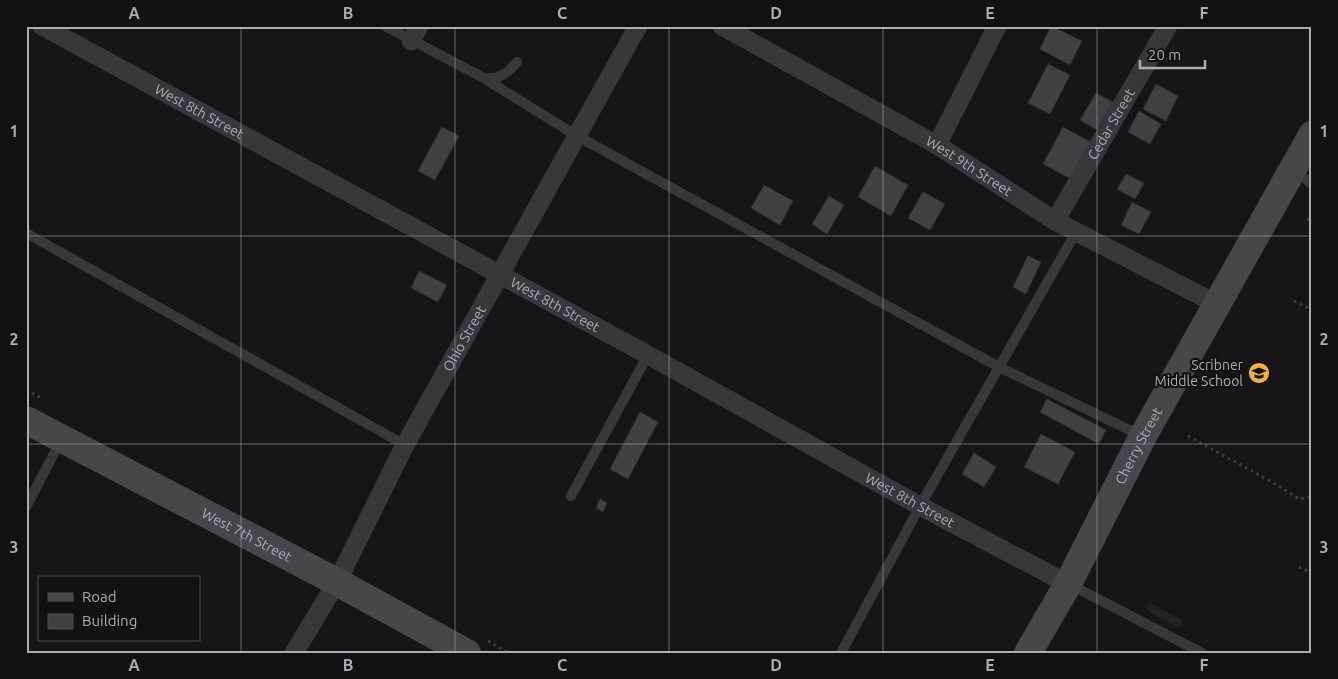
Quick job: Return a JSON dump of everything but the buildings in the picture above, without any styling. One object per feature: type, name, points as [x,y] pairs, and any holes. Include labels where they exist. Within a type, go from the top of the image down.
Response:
[{"type":"street","name":"West 8th Street","points":[[42,26],[500,274],[920,506],[1068,584]]},
{"type":"street","name":"Ohio Street","points":[[294,653],[337,582],[406,445],[638,26]]},
{"type":"street","name":"West 9th Street","points":[[722,26],[937,145],[1055,221],[1217,304]]},
{"type":"street","points":[[937,145],[997,26]]},
{"type":"street","name":"Cedar Street","points":[[1055,221],[1168,26]]},
{"type":"street","name":"Cherry Street","points":[[1028,653],[1068,584],[1143,436],[1217,304],[1302,177],[1312,135]]},
{"type":"street","name":"West 7th Street","points":[[26,420],[337,582],[467,653]]},
{"type":"lane","points":[[385,26],[415,34],[577,136],[1000,367],[1143,436]]},
{"type":"lane","points":[[482,77],[492,79],[501,77],[510,71],[517,62]]},
{"type":"lane","points":[[841,653],[920,506],[1076,232]]},
{"type":"lane","points":[[26,233],[406,445]]},
{"type":"lane","points":[[570,496],[648,355]]},
{"type":"lane","points":[[26,507],[62,439]]},
{"type":"lane","points":[[1068,584],[1202,653]]},
{"type":"path","points":[[1306,219],[1312,222]]},
{"type":"path","points":[[1294,301],[1312,310]]},
{"type":"path","points":[[1188,436],[1299,499],[1312,497]]},
{"type":"path","points":[[1299,567],[1312,574]]},
{"type":"shaded area","points":[[1150,604],[1181,620],[1182,625],[1177,627],[1148,611],[1146,608]]},
{"type":"place","name":"Scribner Middle School","points":[[1259,373]]}]
